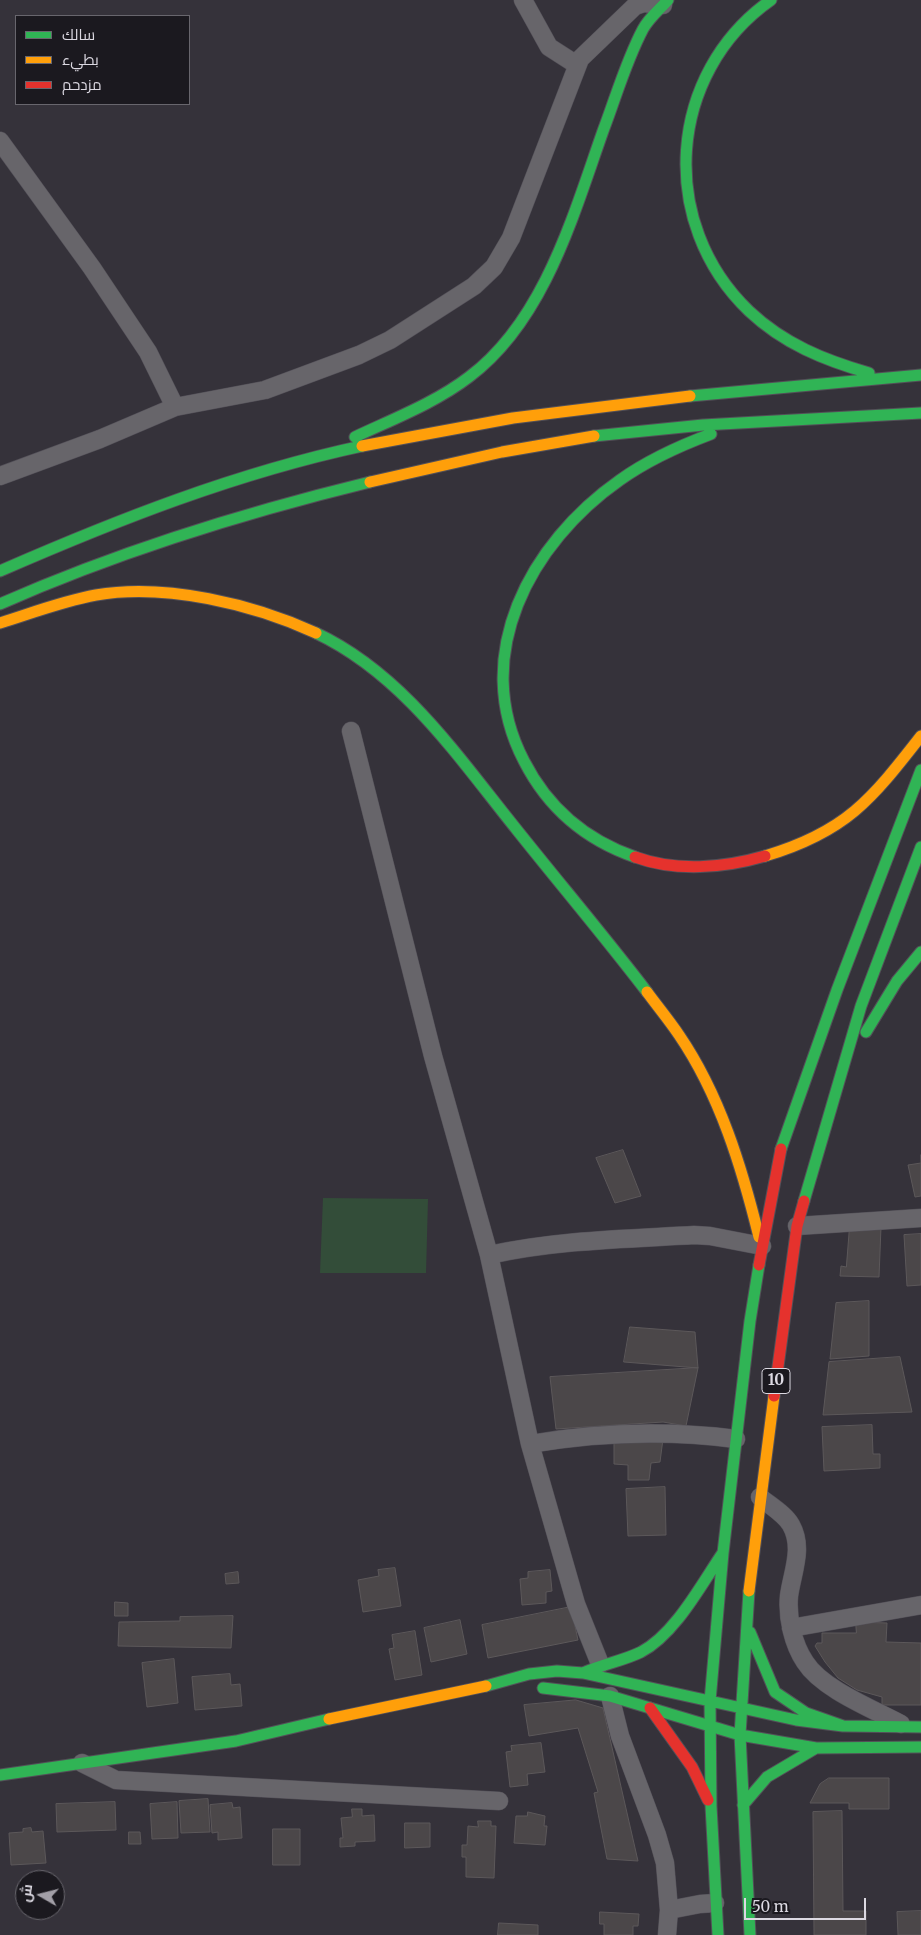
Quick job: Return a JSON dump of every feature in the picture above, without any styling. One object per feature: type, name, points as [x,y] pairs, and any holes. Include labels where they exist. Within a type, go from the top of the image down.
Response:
[{"type":"main road","points":[[772,0],[732,33],[715,56],[701,82],[686,139],[684,168],[686,197],[693,225],[704,252],[718,277],[737,299],[776,333],[794,345],[835,364],[856,370],[901,377]]},
{"type":"main road","points":[[312,458],[439,397],[470,377],[504,344],[542,291],[569,227],[622,79],[644,27],[665,2]]},
{"type":"main road","points":[[0,571],[117,522],[190,495],[312,458],[409,436],[579,408],[700,394],[921,375]]},
{"type":"main road","points":[[0,604],[42,585],[119,555],[254,514],[384,479],[506,451],[630,431],[921,413]]},
{"type":"main road","points":[[742,424],[672,449],[630,472],[584,509],[556,540],[542,560],[512,618],[505,639],[502,660],[504,705],[516,747],[526,767],[551,803],[567,819],[603,844],[644,861],[666,865],[718,865],[744,861],[786,850],[841,823],[868,799],[921,736]]},
{"type":"main road","points":[[0,623],[98,595],[128,592],[192,597],[250,607],[288,619],[338,644],[371,667],[396,688],[441,735],[680,1036],[699,1068],[719,1110],[742,1171],[762,1246]]},
{"type":"main road","name":"10","points":[[718,1935],[711,1806],[710,1701],[723,1553],[736,1439],[750,1321],[762,1246],[779,1153],[837,990],[921,770]]},
{"type":"main road","name":"10","points":[[750,1935],[740,1735],[743,1709],[746,1625],[760,1497],[797,1226],[861,1006],[921,847]]},
{"type":"main road","points":[[839,1079],[897,980],[921,952]]},
{"type":"main road","points":[[583,1673],[600,1664],[641,1652],[654,1642],[689,1602],[723,1553]]},
{"type":"main road","points":[[746,1625],[775,1692],[806,1713],[842,1726]]},
{"type":"main road","points":[[0,1775],[236,1741],[362,1711],[492,1685],[529,1674],[556,1671],[583,1673],[796,1720],[842,1726],[913,1727]]},
{"type":"main road","points":[[492,1685],[572,1690],[610,1696],[740,1735],[816,1748],[921,1747]]},
{"type":"main road","points":[[650,1708],[692,1767],[711,1806]]},
{"type":"main road","points":[[743,1805],[758,1784],[774,1770],[816,1748]]},
{"type":"street","points":[[523,0],[546,43],[577,65]]},
{"type":"street","points":[[0,476],[100,439],[175,407],[265,390],[359,355],[390,340],[474,286],[494,267],[511,238],[577,65],[587,50],[635,6],[644,3],[665,2]]},
{"type":"street","points":[[0,141],[92,268],[148,352],[175,407]]},
{"type":"street","points":[[352,731],[433,1056],[489,1255],[530,1444],[576,1604],[600,1664]]},
{"type":"street","points":[[797,1226],[921,1218]]},
{"type":"street","points":[[489,1255],[532,1245],[571,1241],[694,1235],[710,1236],[762,1246]]},
{"type":"street","points":[[530,1444],[571,1437],[620,1432],[695,1434],[736,1439]]},
{"type":"street","points":[[760,1497],[791,1524],[796,1538],[798,1556],[789,1597],[791,1628],[805,1662],[817,1675],[843,1693],[913,1727]]},
{"type":"street","points":[[791,1628],[921,1605]]},
{"type":"street","points":[[610,1696],[620,1736],[657,1836],[664,1863],[669,1910],[667,1935]]},
{"type":"street","points":[[82,1763],[116,1780],[499,1801]]},
{"type":"street","points":[[669,1910],[715,1903]]},
{"type":"green space","points":[[323,1198],[428,1199],[426,1273],[320,1273]]},
{"type":"building","points":[[623,1150],[641,1196],[615,1203],[596,1158]]},
{"type":"building","points":[[921,1163],[921,1196],[915,1197],[908,1165]]},
{"type":"building","points":[[850,1226],[881,1227],[879,1277],[840,1276],[841,1266],[846,1267]]},
{"type":"building","points":[[921,1234],[921,1285],[907,1286],[904,1235]]},
{"type":"building","points":[[869,1301],[869,1356],[830,1359],[836,1303]]},
{"type":"building","points":[[630,1327],[695,1332],[698,1368],[624,1362]]},
{"type":"building","points":[[900,1357],[912,1412],[823,1415],[829,1362]]},
{"type":"building","points":[[698,1368],[686,1426],[663,1422],[556,1429],[550,1377]]},
{"type":"building","points":[[872,1425],[873,1454],[880,1454],[880,1468],[824,1471],[822,1427]]},
{"type":"building","points":[[663,1439],[660,1462],[651,1463],[649,1480],[628,1480],[628,1465],[614,1464],[614,1440]]},
{"type":"building","points":[[665,1487],[666,1535],[628,1536],[626,1489]]},
{"type":"building","points":[[395,1568],[401,1606],[363,1612],[358,1580],[379,1576],[378,1570]]},
{"type":"building","points":[[550,1570],[552,1591],[546,1592],[546,1603],[522,1605],[520,1579],[528,1578],[528,1572]]},
{"type":"building","points":[[238,1572],[239,1583],[226,1584],[225,1574]]},
{"type":"building","points":[[115,1602],[128,1603],[128,1616],[115,1616]]},
{"type":"building","points":[[571,1607],[578,1640],[488,1658],[482,1625]]},
{"type":"building","points":[[233,1616],[231,1648],[118,1646],[119,1622],[180,1621],[180,1617]]},
{"type":"building","points":[[460,1620],[467,1654],[431,1662],[424,1628]]},
{"type":"building","points":[[856,1622],[887,1623],[886,1642],[921,1643],[921,1705],[882,1705],[882,1697],[857,1690],[838,1678],[825,1662],[815,1646],[817,1643],[822,1643],[822,1633],[856,1633]]},
{"type":"building","points":[[415,1631],[422,1675],[395,1680],[389,1649],[394,1648],[392,1635]]},
{"type":"building","points":[[174,1659],[178,1703],[147,1707],[142,1663]]},
{"type":"building","points":[[230,1674],[231,1685],[240,1684],[242,1706],[195,1710],[192,1677]]},
{"type":"building","points":[[576,1700],[603,1708],[638,1861],[607,1859],[594,1793],[598,1792],[578,1728],[529,1736],[524,1705]]},
{"type":"building","points":[[541,1743],[545,1772],[527,1774],[528,1785],[510,1787],[506,1752],[512,1751],[511,1746]]},
{"type":"building","points":[[829,1778],[889,1778],[889,1809],[849,1809],[849,1803],[810,1803],[820,1784]]},
{"type":"building","points":[[208,1799],[210,1832],[181,1833],[179,1801]]},
{"type":"building","points":[[115,1802],[116,1830],[57,1832],[56,1804]]},
{"type":"building","points":[[177,1802],[178,1838],[152,1839],[150,1804]]},
{"type":"building","points":[[232,1803],[233,1808],[240,1807],[242,1838],[218,1840],[218,1832],[212,1833],[210,1805]]},
{"type":"building","points":[[352,1809],[362,1809],[362,1816],[374,1815],[375,1841],[355,1842],[355,1846],[340,1847],[340,1838],[343,1838],[341,1818],[352,1817]]},
{"type":"building","points":[[842,1811],[843,1911],[866,1911],[866,1935],[814,1935],[813,1812]]},
{"type":"building","points":[[528,1812],[545,1816],[544,1826],[547,1826],[545,1845],[514,1843],[516,1816],[527,1816]]},
{"type":"building","points":[[478,1821],[491,1821],[491,1826],[496,1826],[494,1878],[466,1877],[466,1857],[462,1857],[462,1845],[467,1845],[468,1826],[478,1827]]},
{"type":"building","points":[[405,1823],[430,1823],[430,1847],[405,1848]]},
{"type":"building","points":[[31,1828],[32,1832],[43,1831],[46,1863],[11,1865],[9,1833],[23,1832],[23,1829]]},
{"type":"building","points":[[273,1829],[300,1829],[300,1865],[273,1865]]},
{"type":"building","points":[[129,1832],[140,1832],[141,1844],[129,1844]]},
{"type":"building","points":[[921,1911],[921,1935],[898,1935],[897,1912]]},
{"type":"building","points":[[600,1912],[639,1914],[638,1926],[633,1926],[633,1935],[604,1935],[604,1924],[600,1924]]},
{"type":"building","points":[[499,1923],[538,1925],[538,1935],[498,1935]]},
{"type":"traffic: fast","points":[[355,437],[413,410],[456,386],[495,354],[517,327],[553,265],[637,41],[648,21],[668,0]]},
{"type":"traffic: fast","points":[[771,0],[736,31],[711,67],[694,107],[686,150],[688,193],[699,236],[719,275],[749,311],[762,323],[790,342],[820,356],[869,373]]},
{"type":"traffic: fast","points":[[690,396],[921,375]]},
{"type":"traffic: fast","points":[[594,436],[703,425],[921,413]]},
{"type":"traffic: fast","points":[[635,857],[617,850],[585,832],[557,808],[534,778],[524,761],[509,721],[503,682],[506,643],[518,605],[536,569],[559,536],[588,506],[620,480],[642,466],[711,434]]},
{"type":"traffic: fast","points":[[0,571],[133,516],[223,484],[315,457],[362,446]]},
{"type":"traffic: fast","points":[[0,604],[136,550],[229,520],[370,482]]},
{"type":"traffic: fast","points":[[316,633],[347,650],[376,671],[427,720],[473,774],[647,992]]},
{"type":"traffic: fast","points":[[781,1149],[837,990],[921,770]]},
{"type":"traffic: fast","points":[[804,1201],[861,1006],[921,847]]},
{"type":"traffic: fast","points":[[866,1032],[897,981],[921,952]]},
{"type":"traffic: fast","points":[[718,1935],[711,1806],[710,1701],[723,1553],[750,1321],[759,1265]]},
{"type":"traffic: fast","points":[[583,1673],[634,1655],[653,1644],[686,1608],[722,1554]]},
{"type":"traffic: fast","points":[[749,1591],[740,1735],[750,1935]]},
{"type":"traffic: fast","points":[[750,1632],[775,1692],[806,1713],[843,1726]]},
{"type":"traffic: fast","points":[[486,1686],[529,1674],[557,1671],[583,1673],[796,1720],[843,1726],[921,1727]]},
{"type":"traffic: fast","points":[[543,1688],[610,1696],[740,1735],[816,1748],[921,1747]]},
{"type":"traffic: fast","points":[[0,1775],[236,1741],[329,1719]]},
{"type":"traffic: fast","points":[[743,1805],[767,1777],[816,1748]]},
{"type":"traffic: slow","points":[[362,446],[513,418],[690,396]]},
{"type":"traffic: slow","points":[[370,482],[502,452],[594,436]]},
{"type":"traffic: slow","points":[[0,623],[96,595],[123,592],[151,592],[179,594],[237,605],[265,613],[316,633]]},
{"type":"traffic: slow","points":[[765,856],[793,847],[817,836],[855,811],[887,778],[921,736]]},
{"type":"traffic: slow","points":[[647,992],[694,1058],[718,1107],[737,1159],[759,1237]]},
{"type":"traffic: slow","points":[[749,1591],[774,1396]]},
{"type":"traffic: slow","points":[[329,1719],[486,1686]]},
{"type":"traffic: jam","points":[[635,857],[667,865],[700,867],[717,866],[765,856]]},
{"type":"traffic: jam","points":[[759,1265],[781,1149]]},
{"type":"traffic: jam","points":[[774,1396],[797,1226],[804,1201]]},
{"type":"traffic: jam","points":[[650,1708],[692,1767],[708,1800]]}]
